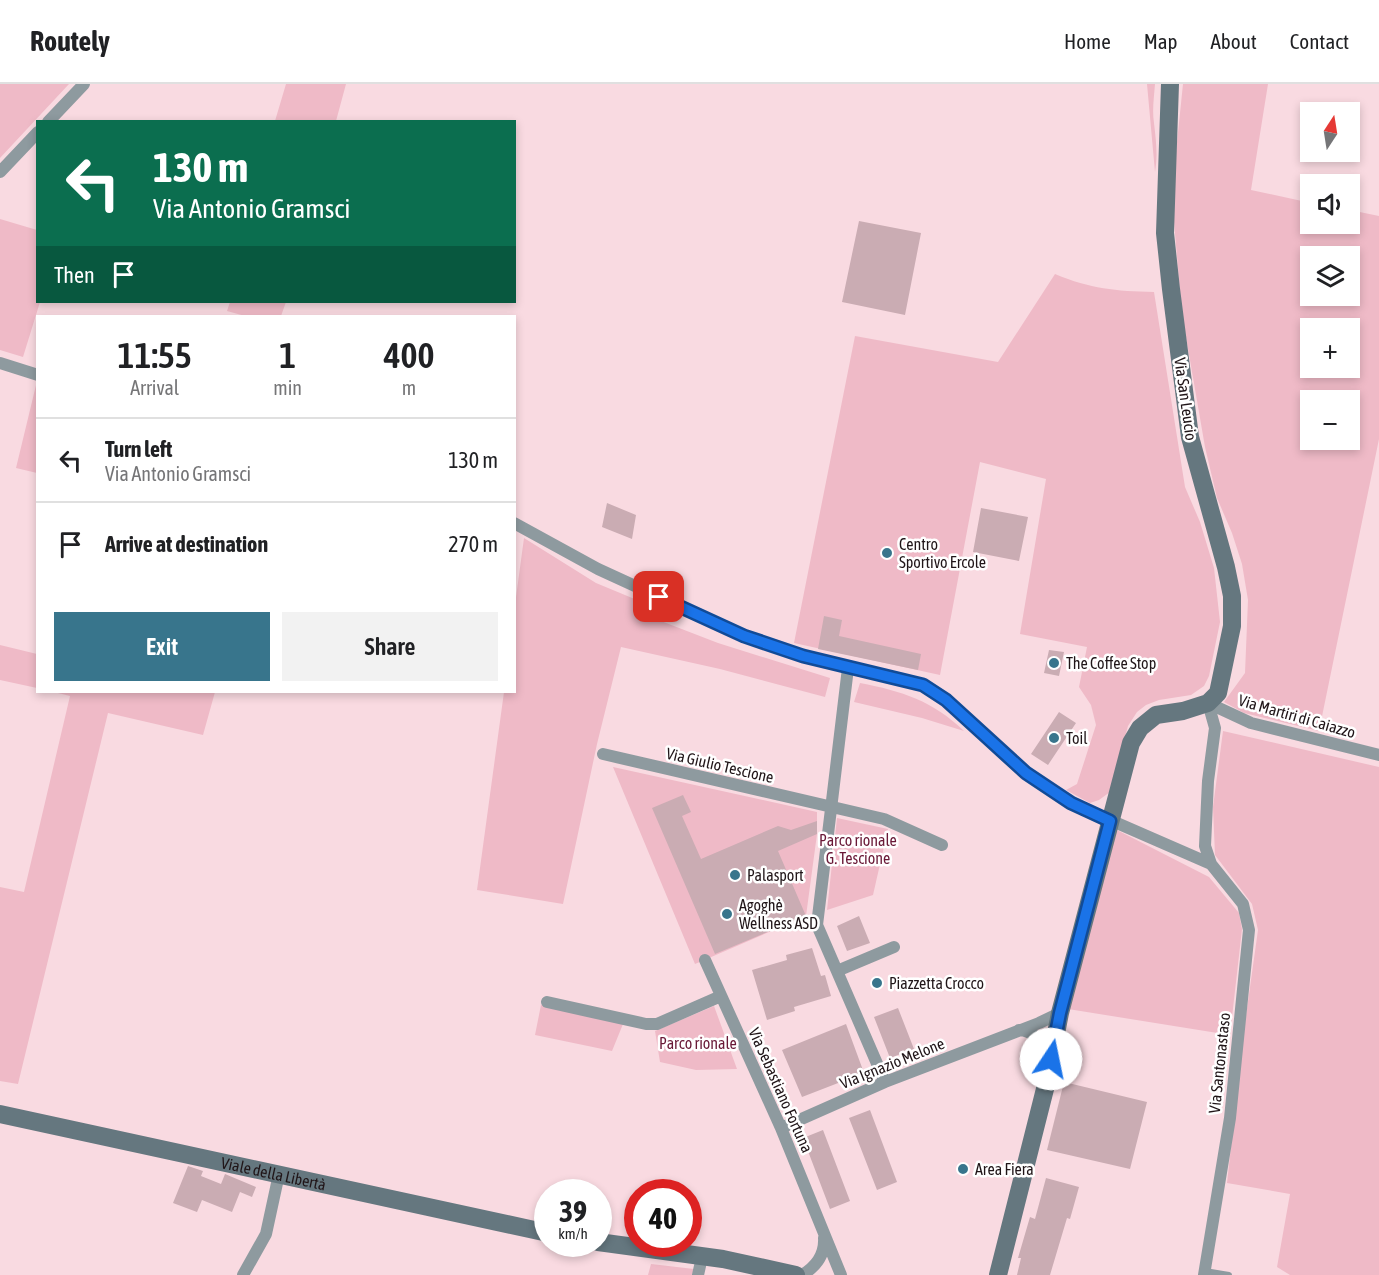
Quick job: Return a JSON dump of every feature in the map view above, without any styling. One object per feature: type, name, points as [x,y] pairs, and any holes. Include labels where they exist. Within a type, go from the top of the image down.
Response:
[{"type":"street","points":[[50,120],[84,84]]},
{"type":"street","name":"Via San Leucio","points":[[1170,84],[1165,233],[1171,289],[1190,437],[1232,596],[1232,626],[1218,693],[1208,703]]},
{"type":"street","points":[[0,172],[36,134]]},
{"type":"street","points":[[0,363],[36,374]]},
{"type":"street","name":"Via Santonastaso","points":[[516,524],[598,569],[744,636],[803,656],[923,685],[946,700],[1026,773],[1071,803],[1211,864]]},
{"type":"street","points":[[848,668],[817,925],[885,1082]]},
{"type":"street","points":[[995,1271],[1131,743],[1140,728],[1156,715],[1183,711],[1208,703]]},
{"type":"street","name":"Via Martiri di Caiazzo","points":[[1208,703],[1251,723],[1379,755]]},
{"type":"street","name":"Via Santonastaso","points":[[1205,1273],[1230,1118],[1249,930],[1243,904],[1211,864],[1205,846],[1208,781],[1215,728],[1208,703]]},
{"type":"street","name":"Via Giulio Tescione","points":[[603,754],[884,819],[942,844]]},
{"type":"street","points":[[837,971],[894,947]]},
{"type":"street","name":"Via Sebastiano Fortuna","points":[[705,960],[781,1128],[841,1275]]},
{"type":"street","points":[[547,1002],[646,1024],[657,1024],[721,996]]},
{"type":"street","name":"Via Ignazio Melone","points":[[781,1128],[885,1082],[1060,1013]]},
{"type":"street","points":[[1017,1030],[1027,1030],[1036,1036],[1051,1059]]},
{"type":"street","name":"Viale della Libertà","points":[[0,1113],[534,1230]]},
{"type":"street","points":[[243,1275],[266,1234],[279,1174]]},
{"type":"street","points":[[802,1275],[809,1271],[820,1257],[824,1249],[824,1233]]},
{"type":"street","points":[[698,1275],[702,1257],[756,1265],[796,1275]]},
{"type":"lane","points":[[1205,1273],[1229,1275]]},
{"type":"green space","points":[[0,84],[69,84],[0,158]]},
{"type":"green space","points":[[286,84],[346,84],[336,120],[275,120]]},
{"type":"green space","points":[[1147,84],[1155,84],[1153,114],[1156,148],[1155,172]]},
{"type":"green space","points":[[1183,84],[1268,84],[1251,190],[1300,201],[1300,234],[1360,234],[1360,212],[1379,216],[1379,439],[1319,731],[1244,713],[1224,702],[1245,673],[1248,600],[1242,564],[1217,498],[1205,447],[1182,314],[1173,181]]},
{"type":"green space","points":[[0,219],[36,230],[36,303],[40,303],[23,357],[0,350]]},
{"type":"green space","points":[[1055,274],[1103,288],[1154,292],[1185,487],[1200,522],[1214,568],[1220,622],[1209,676],[1204,686],[1191,695],[1159,700],[1146,705],[1137,712],[1128,726],[1110,792],[1090,803],[1066,790],[1077,784],[1096,725],[1091,705],[1079,687],[1087,647],[1020,634],[1046,479],[980,462],[940,675],[794,643],[855,336],[998,362]]},
{"type":"green space","points":[[230,303],[286,303],[281,315],[241,315],[227,311]]},
{"type":"green space","points":[[36,385],[36,473],[16,468]]},
{"type":"green space","points":[[524,538],[596,583],[637,600],[635,611],[718,643],[830,678],[825,697],[720,669],[621,647],[597,744],[563,904],[477,890],[504,693],[516,693],[516,597]]},
{"type":"green space","points":[[0,645],[36,654],[36,688],[0,680]]},
{"type":"green space","points":[[860,683],[903,694],[929,705],[964,731],[922,718],[854,702]]},
{"type":"green space","points":[[58,693],[215,693],[203,735],[108,713],[18,1084],[0,1081],[0,887],[24,892],[70,696]]},
{"type":"green space","points":[[1223,731],[1379,767],[1379,1275],[1290,1275],[1277,1267],[1290,1194],[1227,1183],[1243,1037],[1258,930],[1252,904],[1215,855],[1213,807]]},
{"type":"green space","name":"Palasport","points":[[613,767],[817,812],[817,834],[806,916],[695,964]]},
{"type":"green space","name":"Parco rionale G. Tescione","points":[[837,818],[888,829],[873,895],[827,910]]},
{"type":"green space","points":[[1115,829],[1209,877],[1239,913],[1242,929],[1230,1035],[1068,1009]]},
{"type":"green space","points":[[541,1005],[623,1024],[612,1051],[535,1035]]},
{"type":"green space","name":"Parco rionale","points":[[714,1006],[737,1069],[696,1070],[660,1062],[655,1031]]},
{"type":"green space","points":[[651,1264],[694,1269],[692,1275],[648,1275]]},
{"type":"building","points":[[859,221],[921,233],[905,315],[842,302]]},
{"type":"building","points":[[607,503],[636,515],[632,539],[602,527]]},
{"type":"building","points":[[981,508],[1028,517],[1019,561],[973,552]]},
{"type":"building","points":[[824,616],[842,620],[839,636],[921,654],[918,670],[818,649]]},
{"type":"building","name":"The Coffee Stop","points":[[1049,650],[1064,652],[1059,676],[1044,673]]},
{"type":"building","name":"Toil","points":[[1059,712],[1076,723],[1048,765],[1031,754]]},
{"type":"building","points":[[683,795],[691,812],[682,816],[701,859],[778,826],[791,830],[817,821],[817,834],[778,851],[806,916],[715,954],[652,808]]},
{"type":"building","points":[[859,916],[870,943],[847,951],[837,926]]},
{"type":"building","points":[[812,948],[821,976],[825,975],[831,996],[794,1007],[795,1011],[767,1020],[752,970],[787,960],[786,955]]},
{"type":"building","points":[[898,1008],[914,1049],[890,1058],[874,1017]]},
{"type":"building","points":[[846,1024],[864,1073],[802,1097],[782,1050]]},
{"type":"building","points":[[1064,1082],[1147,1102],[1130,1169],[1047,1150]]},
{"type":"building","points":[[870,1110],[897,1182],[877,1190],[849,1118]]},
{"type":"building","points":[[823,1130],[850,1201],[830,1209],[803,1138]]},
{"type":"building","points":[[188,1166],[203,1171],[201,1176],[221,1184],[225,1174],[256,1187],[252,1197],[240,1192],[232,1212],[202,1200],[197,1212],[173,1203]]},
{"type":"building","points":[[1046,1178],[1079,1187],[1070,1219],[1067,1218],[1050,1275],[1017,1275],[1021,1258],[1018,1258],[1030,1217],[1035,1219]]},
{"type":"place","name":"Centro Sportivo Ercole","points":[[887,553]]},
{"type":"place","name":"The Coffee Stop","points":[[1054,663]]},
{"type":"place","name":"Toil","points":[[1054,738]]},
{"type":"place","name":"Palasport","points":[[735,875]]},
{"type":"place","name":"Agoghè Wellness ASD","points":[[727,914]]},
{"type":"place","name":"Piazzetta Crocco","points":[[877,983]]},
{"type":"place","name":"Area Fiera","points":[[963,1169]]},
{"type":"route","points":[[659,597],[744,636],[803,656],[923,685],[946,700],[1026,773],[1071,803],[1110,821],[1106,845],[1060,1013],[1051,1059]]}]
